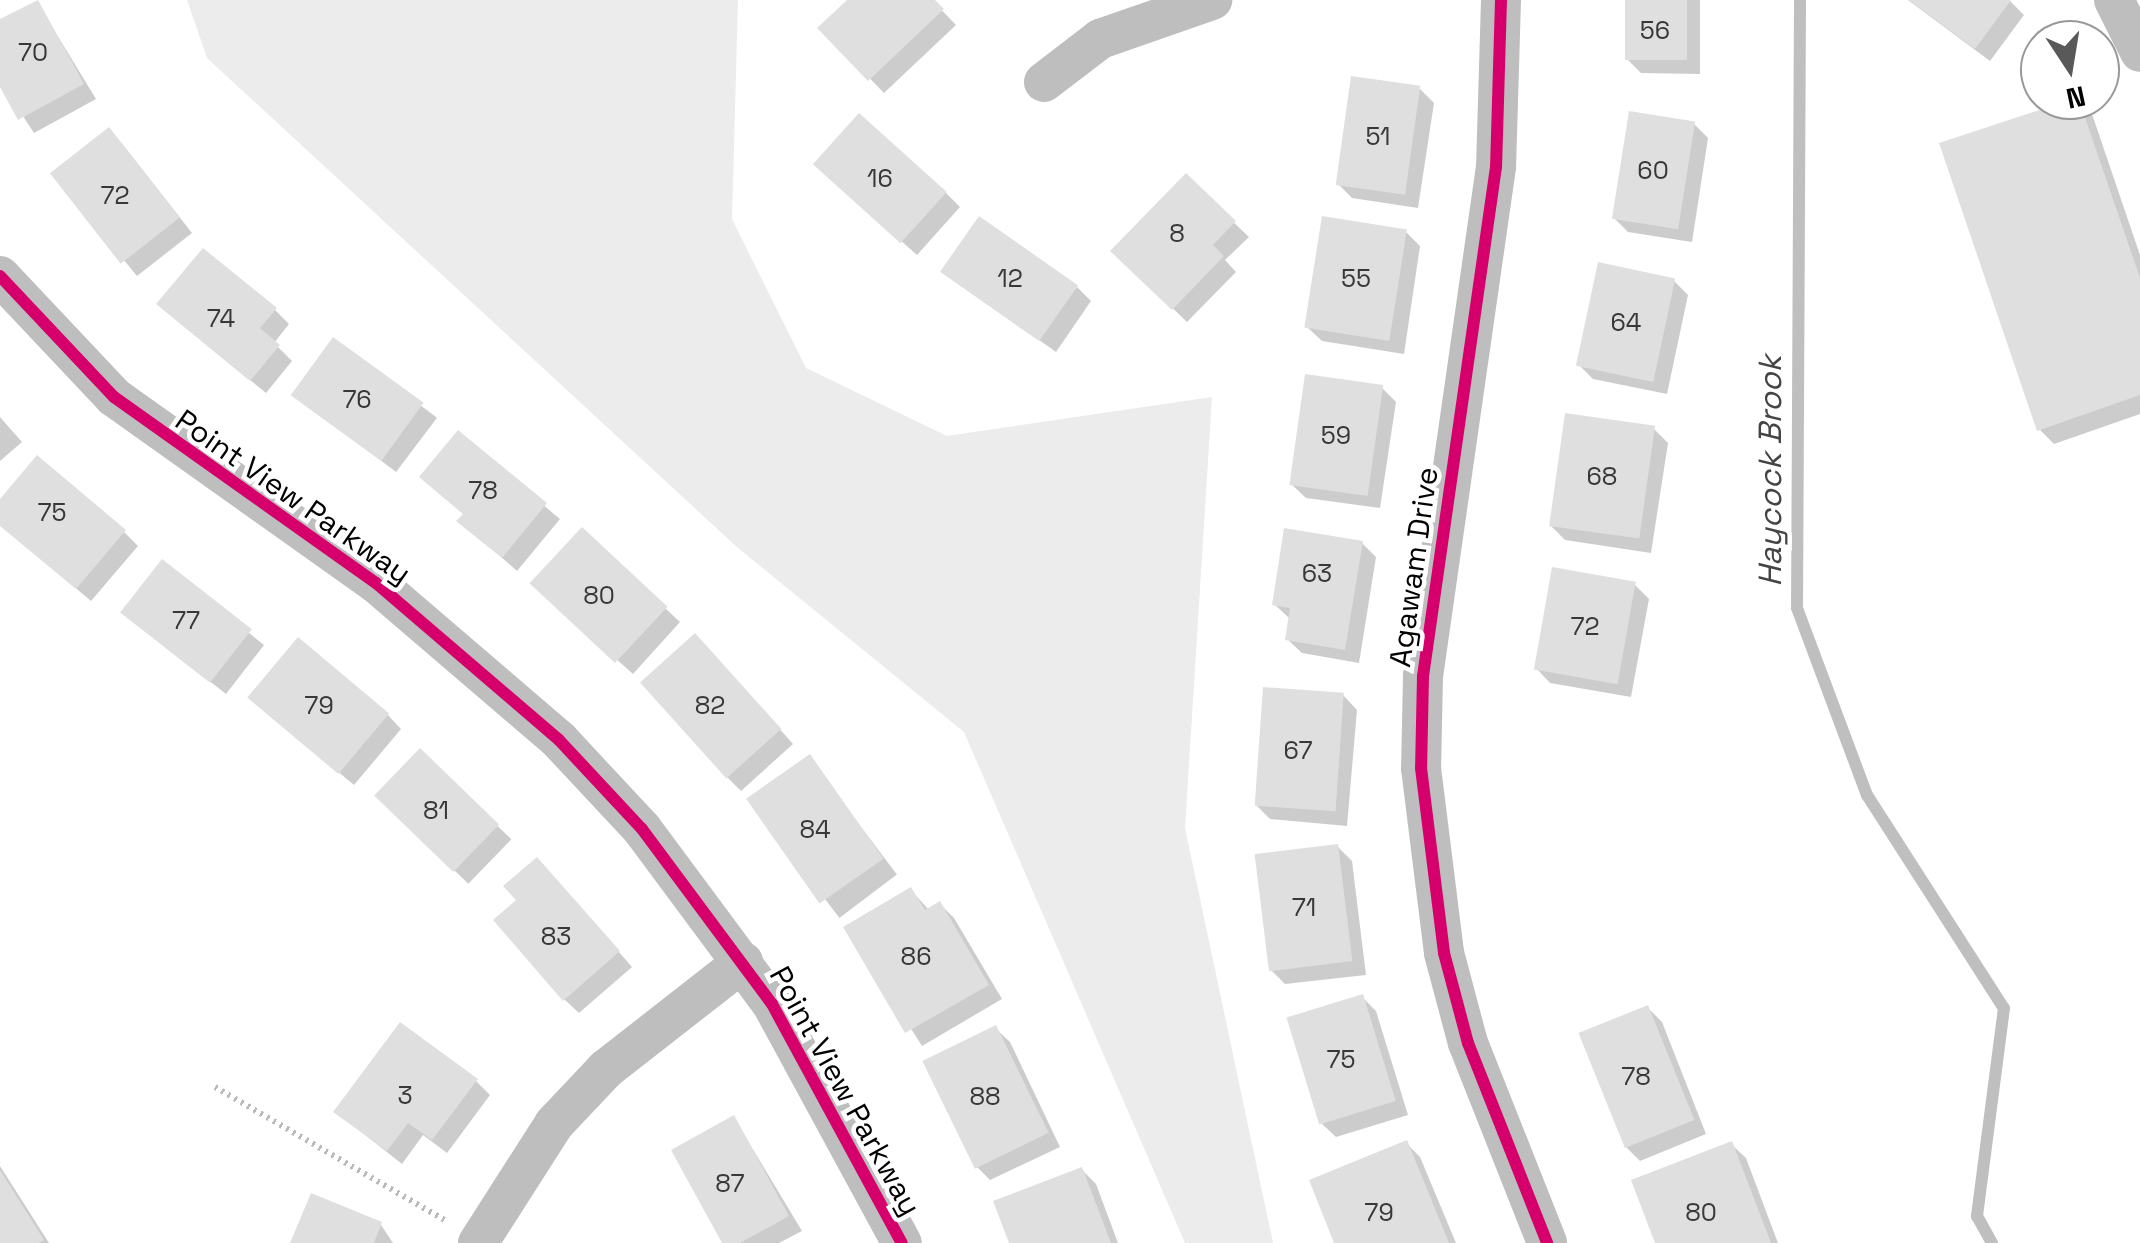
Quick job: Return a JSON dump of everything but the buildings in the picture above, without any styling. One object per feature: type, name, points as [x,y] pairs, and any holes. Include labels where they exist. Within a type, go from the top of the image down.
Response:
[{"type":"street","points":[[1044,82],[1100,39],[1212,0]]},
{"type":"street","name":"Agawam Drive","points":[[1501,0],[1496,168],[1423,676],[1421,768],[1428,861],[1448,971],[1468,1043],[1547,1243]]},
{"type":"street","points":[[2114,0],[2140,52]]},
{"type":"street","name":"Point View Parkway","points":[[0,276],[71,358],[127,408],[376,583],[515,700],[642,829],[743,962],[862,1159],[902,1243]]},
{"type":"street","points":[[479,1242],[519,1172],[593,1083],[743,962]]},
{"type":"path","points":[[215,1087],[479,1242]]},
{"type":"shaded area","points":[[187,0],[738,0],[732,219],[806,368],[947,436],[1212,397],[1185,828],[1273,1243],[1185,1243],[964,732],[738,548],[207,58]]},
{"type":"waterway","name":"Haycock Brook","points":[[1800,0],[1797,608],[1867,795],[2004,1008],[1977,1216],[1992,1243]]},
{"type":"cycle path","points":[[1501,0],[1496,167],[1423,676],[1421,768],[1444,953],[1468,1043],[1547,1243]]},
{"type":"cycle path","points":[[0,276],[114,397],[376,583],[559,740],[642,829],[772,1004],[902,1243]]}]
